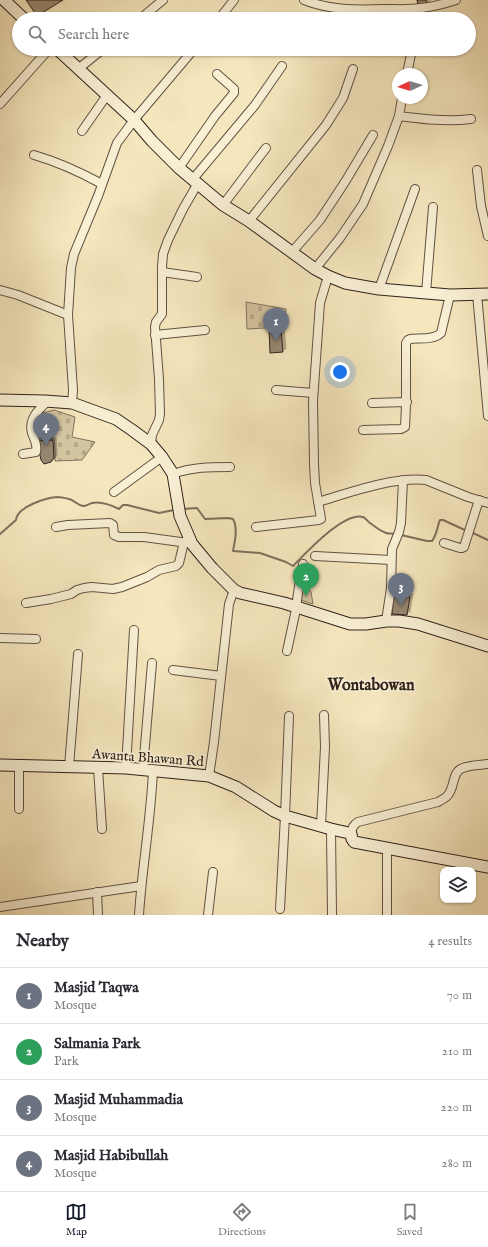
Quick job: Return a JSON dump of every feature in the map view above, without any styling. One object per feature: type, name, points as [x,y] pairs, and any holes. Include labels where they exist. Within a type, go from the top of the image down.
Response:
[{"type":"street","points":[[4,0],[17,12]]},
{"type":"street","points":[[148,12],[163,0]]},
{"type":"street","points":[[225,12],[234,0]]},
{"type":"street","points":[[304,0],[314,4],[337,8],[369,10],[420,8],[456,0]]},
{"type":"street","points":[[419,12],[420,8]]},
{"type":"street","points":[[0,104],[43,56]]},
{"type":"street","points":[[64,56],[134,120],[152,142],[179,168],[223,205],[315,269],[345,283],[379,289],[450,295],[482,294],[488,416]]},
{"type":"street","points":[[78,69],[94,56]]},
{"type":"street","points":[[72,404],[73,390],[68,315],[71,268],[74,254],[117,143],[134,120],[188,56]]},
{"type":"street","points":[[408,68],[411,56]]},
{"type":"street","points":[[151,444],[152,435],[159,420],[160,414],[159,379],[155,335],[156,322],[162,314],[163,254],[168,240],[196,181],[255,105],[282,66]]},
{"type":"street","points":[[248,221],[334,114],[343,98],[353,69]]},
{"type":"street","points":[[179,168],[215,116],[234,92],[234,88],[218,74]]},
{"type":"street","points":[[82,131],[107,95]]},
{"type":"street","points":[[315,269],[344,233],[363,204],[383,162],[399,116],[401,104]]},
{"type":"street","points":[[399,116],[442,121],[471,119]]},
{"type":"street","points":[[292,252],[320,220],[373,135]]},
{"type":"street","points":[[223,205],[266,148]]},
{"type":"street","points":[[34,155],[62,164],[102,184]]},
{"type":"street","points":[[477,170],[481,206],[488,236]]},
{"type":"street","points":[[379,289],[415,189]]},
{"type":"street","points":[[426,293],[433,207]]},
{"type":"street","points":[[162,272],[197,278]]},
{"type":"street","points":[[256,527],[321,519],[314,464],[313,393],[320,304],[328,276]]},
{"type":"street","points":[[0,290],[18,295],[68,315]]},
{"type":"street","points":[[363,430],[401,429],[405,427],[406,343],[410,339],[434,338],[441,333],[450,295]]},
{"type":"street","points":[[155,335],[205,330]]},
{"type":"street","points":[[276,390],[313,393]]},
{"type":"street","points":[[0,400],[48,401],[72,404],[116,419],[151,444],[162,456],[173,474],[188,543],[179,563],[176,566],[159,570],[128,586],[113,589],[92,587],[84,588],[71,594],[52,599],[26,603]]},
{"type":"street","points":[[23,454],[36,452],[36,444],[32,432],[32,422],[38,410],[48,401]]},
{"type":"street","points":[[372,404],[406,402]]},
{"type":"street","points":[[114,492],[162,456]]},
{"type":"street","points":[[173,474],[198,468],[230,467]]},
{"type":"street","points":[[318,502],[359,490],[411,479],[426,480],[488,503]]},
{"type":"street","points":[[386,621],[391,588],[392,549],[401,523],[403,480]]},
{"type":"street","points":[[444,543],[462,548],[464,547],[479,500]]},
{"type":"street","points":[[56,527],[110,523],[113,525],[114,535],[118,538],[144,538],[188,543],[234,590],[240,593],[273,600],[350,624],[400,621],[418,624],[488,646]]},
{"type":"street","points":[[315,556],[391,560]]},
{"type":"street","points":[[287,651],[294,620],[300,573],[303,564]]},
{"type":"street","points":[[209,776],[229,604],[234,590]]},
{"type":"street","points":[[126,768],[134,630]]},
{"type":"street","points":[[0,638],[36,639]]},
{"type":"street","points":[[69,767],[78,654]]},
{"type":"street","points":[[139,915],[152,791],[148,770],[152,664]]},
{"type":"street","points":[[173,670],[221,676]]},
{"type":"street","points":[[324,715],[326,828],[332,915]]},
{"type":"street","points":[[280,909],[286,816],[289,716]]},
{"type":"street","points":[[351,834],[354,824],[358,822],[438,802],[449,794],[456,773],[459,770],[488,764]]},
{"type":"street","name":"Awanta Bhawan Rd","points":[[0,765],[126,768],[209,776],[236,786],[274,811],[286,816],[351,834],[354,842],[488,867]]},
{"type":"street","points":[[19,766],[19,809]]},
{"type":"street","points":[[98,768],[102,829]]},
{"type":"street","points":[[387,848],[387,915]]},
{"type":"street","points":[[208,915],[213,872]]},
{"type":"street","points":[[0,907],[141,886]]},
{"type":"street","points":[[97,892],[98,915]]},
{"type":"green space","points":[[246,302],[286,309],[283,327],[247,329]]},
{"type":"green space","points":[[54,410],[75,417],[72,437],[95,442],[82,460],[55,461],[54,439],[37,439],[37,425],[42,413]]},
{"type":"green space","points":[[302,582],[311,592],[313,604],[301,600]]},
{"type":"building","points":[[26,0],[63,0],[44,12],[34,12]]},
{"type":"building","points":[[417,0],[426,0],[427,5],[418,5]]},
{"type":"building","points":[[269,330],[281,330],[283,352],[270,353]]},
{"type":"building","points":[[53,440],[54,458],[51,462],[44,464],[41,460],[37,441]]},
{"type":"building","points":[[394,593],[410,597],[407,615],[392,614]]},
{"type":"waterway","points":[[0,534],[16,520],[21,511],[26,507],[39,501],[57,497],[71,500],[83,506],[92,503],[102,503],[119,509],[123,505],[127,505],[159,513],[174,510]]},
{"type":"waterway","points":[[183,509],[197,508],[205,519],[233,519],[236,530],[233,551],[260,553],[293,566],[325,535],[346,520],[355,517],[363,517],[373,526],[382,531],[395,534]]},
{"type":"waterway","points":[[401,535],[432,541],[436,534],[440,520],[467,531]]},
{"type":"waterway","points":[[471,532],[488,540]]},
{"type":"place","name":"Masjid Taqwa","points":[[276,341]]},
{"type":"place","name":"Masjid Habibullah","points":[[46,446]]},
{"type":"place","name":"Salmania Park","points":[[306,596]]},
{"type":"place","name":"Masjid Muhammadia","points":[[401,606]]},
{"type":"district","name":"Wontabowan","points":[[371,684]]}]
